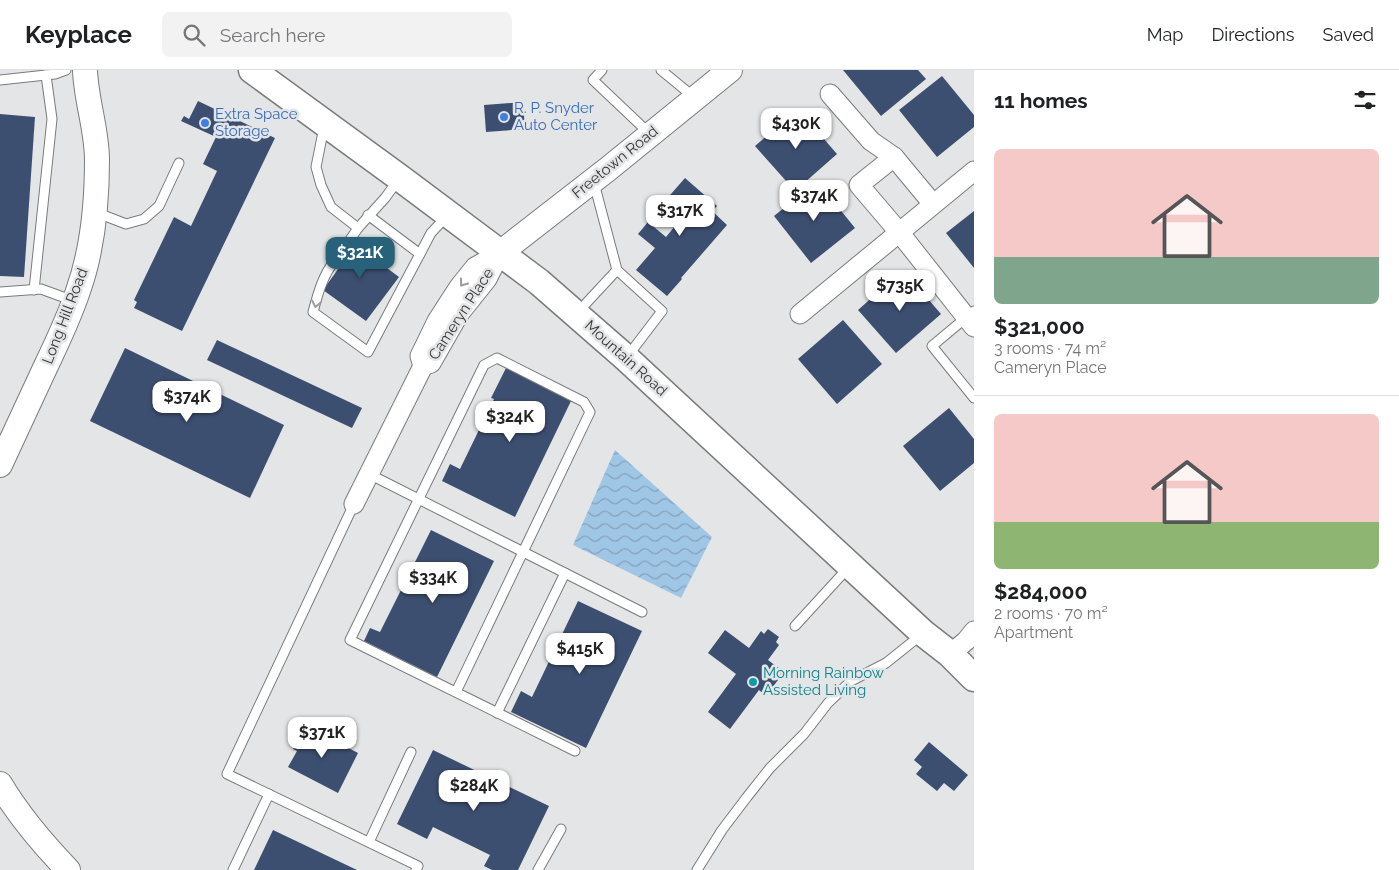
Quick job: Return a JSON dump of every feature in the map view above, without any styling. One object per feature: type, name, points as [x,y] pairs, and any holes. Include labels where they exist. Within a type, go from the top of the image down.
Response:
[{"type":"main road","name":"Mountain Road","points":[[252,70],[539,282],[626,358],[923,633],[974,676]]},
{"type":"street","name":"Freetown Road","points":[[500,253],[730,70]]},
{"type":"street","name":"Long Hill Road","points":[[0,465],[62,333],[87,260],[94,225],[97,158],[94,127],[79,73]]},
{"type":"street","points":[[830,94],[871,141],[894,157],[933,204]]},
{"type":"street","points":[[894,157],[859,184],[971,318]]},
{"type":"street","points":[[800,314],[974,171]]},
{"type":"street","name":"Cameryn Place","points":[[354,504],[423,366],[432,364],[459,314],[487,279],[500,253]]},
{"type":"street","points":[[950,654],[966,641],[974,631]]},
{"type":"street","points":[[0,784],[13,806],[32,831],[68,870]]},
{"type":"lane","points":[[602,70],[593,80],[651,134]]},
{"type":"lane","points":[[661,70],[695,98]]},
{"type":"lane","points":[[0,80],[79,73]]},
{"type":"lane","points":[[34,290],[52,119],[46,75]]},
{"type":"lane","points":[[325,124],[316,167],[321,184],[331,207],[358,228]]},
{"type":"lane","points":[[95,212],[126,224],[144,219],[159,206],[179,163]]},
{"type":"lane","points":[[344,247],[368,215],[385,198],[400,178]]},
{"type":"lane","points":[[594,180],[617,270],[662,311],[626,358]]},
{"type":"lane","points":[[335,260],[327,270],[313,312],[368,352],[431,233],[448,214]]},
{"type":"lane","points":[[368,215],[420,254]]},
{"type":"lane","points":[[577,314],[617,270]]},
{"type":"lane","points":[[0,292],[41,290],[74,301]]},
{"type":"lane","points":[[971,318],[932,346],[974,398]]},
{"type":"lane","points":[[456,692],[590,412],[584,402],[497,358],[484,365],[350,640],[456,692],[575,750]]},
{"type":"lane","points":[[369,474],[642,612]]},
{"type":"lane","points":[[354,504],[227,774],[369,842],[420,869]]},
{"type":"lane","points":[[795,626],[850,566]]},
{"type":"lane","points":[[497,712],[564,573]]},
{"type":"lane","points":[[697,870],[722,830],[747,797],[770,768],[804,734],[828,703],[851,682],[886,663],[923,633]]},
{"type":"lane","points":[[369,842],[411,752]]},
{"type":"lane","points":[[233,870],[269,794]]},
{"type":"lane","points":[[538,870],[561,829]]},
{"type":"water","points":[[615,450],[712,537],[681,598],[573,545]]},
{"type":"building","points":[[843,70],[918,70],[926,79],[881,116]]},
{"type":"building","points":[[942,76],[974,115],[974,127],[937,157],[899,110]]},
{"type":"building","points":[[198,101],[275,138],[182,331],[134,308],[137,302],[134,300],[174,217],[191,226],[217,171],[203,164],[216,137],[181,121],[184,116],[189,119]]},
{"type":"building","name":"R. P. Snyder Auto Center","points":[[523,102],[525,129],[486,132],[484,105]]},
{"type":"building","points":[[798,109],[837,154],[795,191],[755,146]]},
{"type":"building","points":[[0,114],[35,117],[24,277],[0,276]]},
{"type":"building","points":[[685,178],[717,206],[712,211],[727,225],[667,296],[636,270],[655,248],[638,234],[648,222],[666,237],[675,226],[657,210]]},
{"type":"building","points":[[817,181],[855,228],[811,263],[774,216]]},
{"type":"building","points":[[974,211],[974,268],[946,233]]},
{"type":"building","points":[[336,241],[351,252],[361,241],[391,263],[387,268],[399,277],[366,321],[323,290],[341,265],[327,254]]},
{"type":"building","points":[[903,270],[941,314],[896,353],[858,310]]},
{"type":"building","points":[[843,320],[882,364],[837,404],[798,359]]},
{"type":"building","points":[[217,340],[362,408],[352,428],[207,360]]},
{"type":"building","points":[[125,348],[284,425],[250,498],[90,421]]},
{"type":"building","points":[[506,368],[571,401],[515,517],[442,481],[450,464],[460,469],[494,399],[491,398]]},
{"type":"building","points":[[949,408],[974,439],[974,463],[940,491],[903,446]]},
{"type":"building","points":[[431,530],[494,561],[437,677],[364,641],[370,628],[380,632]]},
{"type":"building","points":[[578,601],[642,631],[586,748],[511,712],[521,691],[532,697]]},
{"type":"building","name":"Morning Rainbow Assisted Living","points":[[768,629],[779,637],[776,642],[779,645],[768,660],[784,672],[766,696],[759,690],[730,729],[708,712],[736,674],[708,653],[725,630],[749,648],[761,631],[764,634]]},
{"type":"building","points":[[305,725],[358,753],[338,793],[288,767],[297,751],[293,749]]},
{"type":"building","points":[[929,742],[968,775],[954,791],[944,783],[937,791],[916,774],[922,767],[914,760]]},
{"type":"building","points":[[433,750],[549,806],[518,870],[492,870],[484,866],[490,855],[433,827],[427,839],[397,824]]},
{"type":"building","points":[[273,830],[357,870],[254,870]]},
{"type":"place","name":"R. P. Snyder Auto Center","points":[[504,117]]},
{"type":"place","name":"Extra Space Storage","points":[[205,123]]},
{"type":"place","name":"Morning Rainbow Assisted Living","points":[[753,682]]}]
